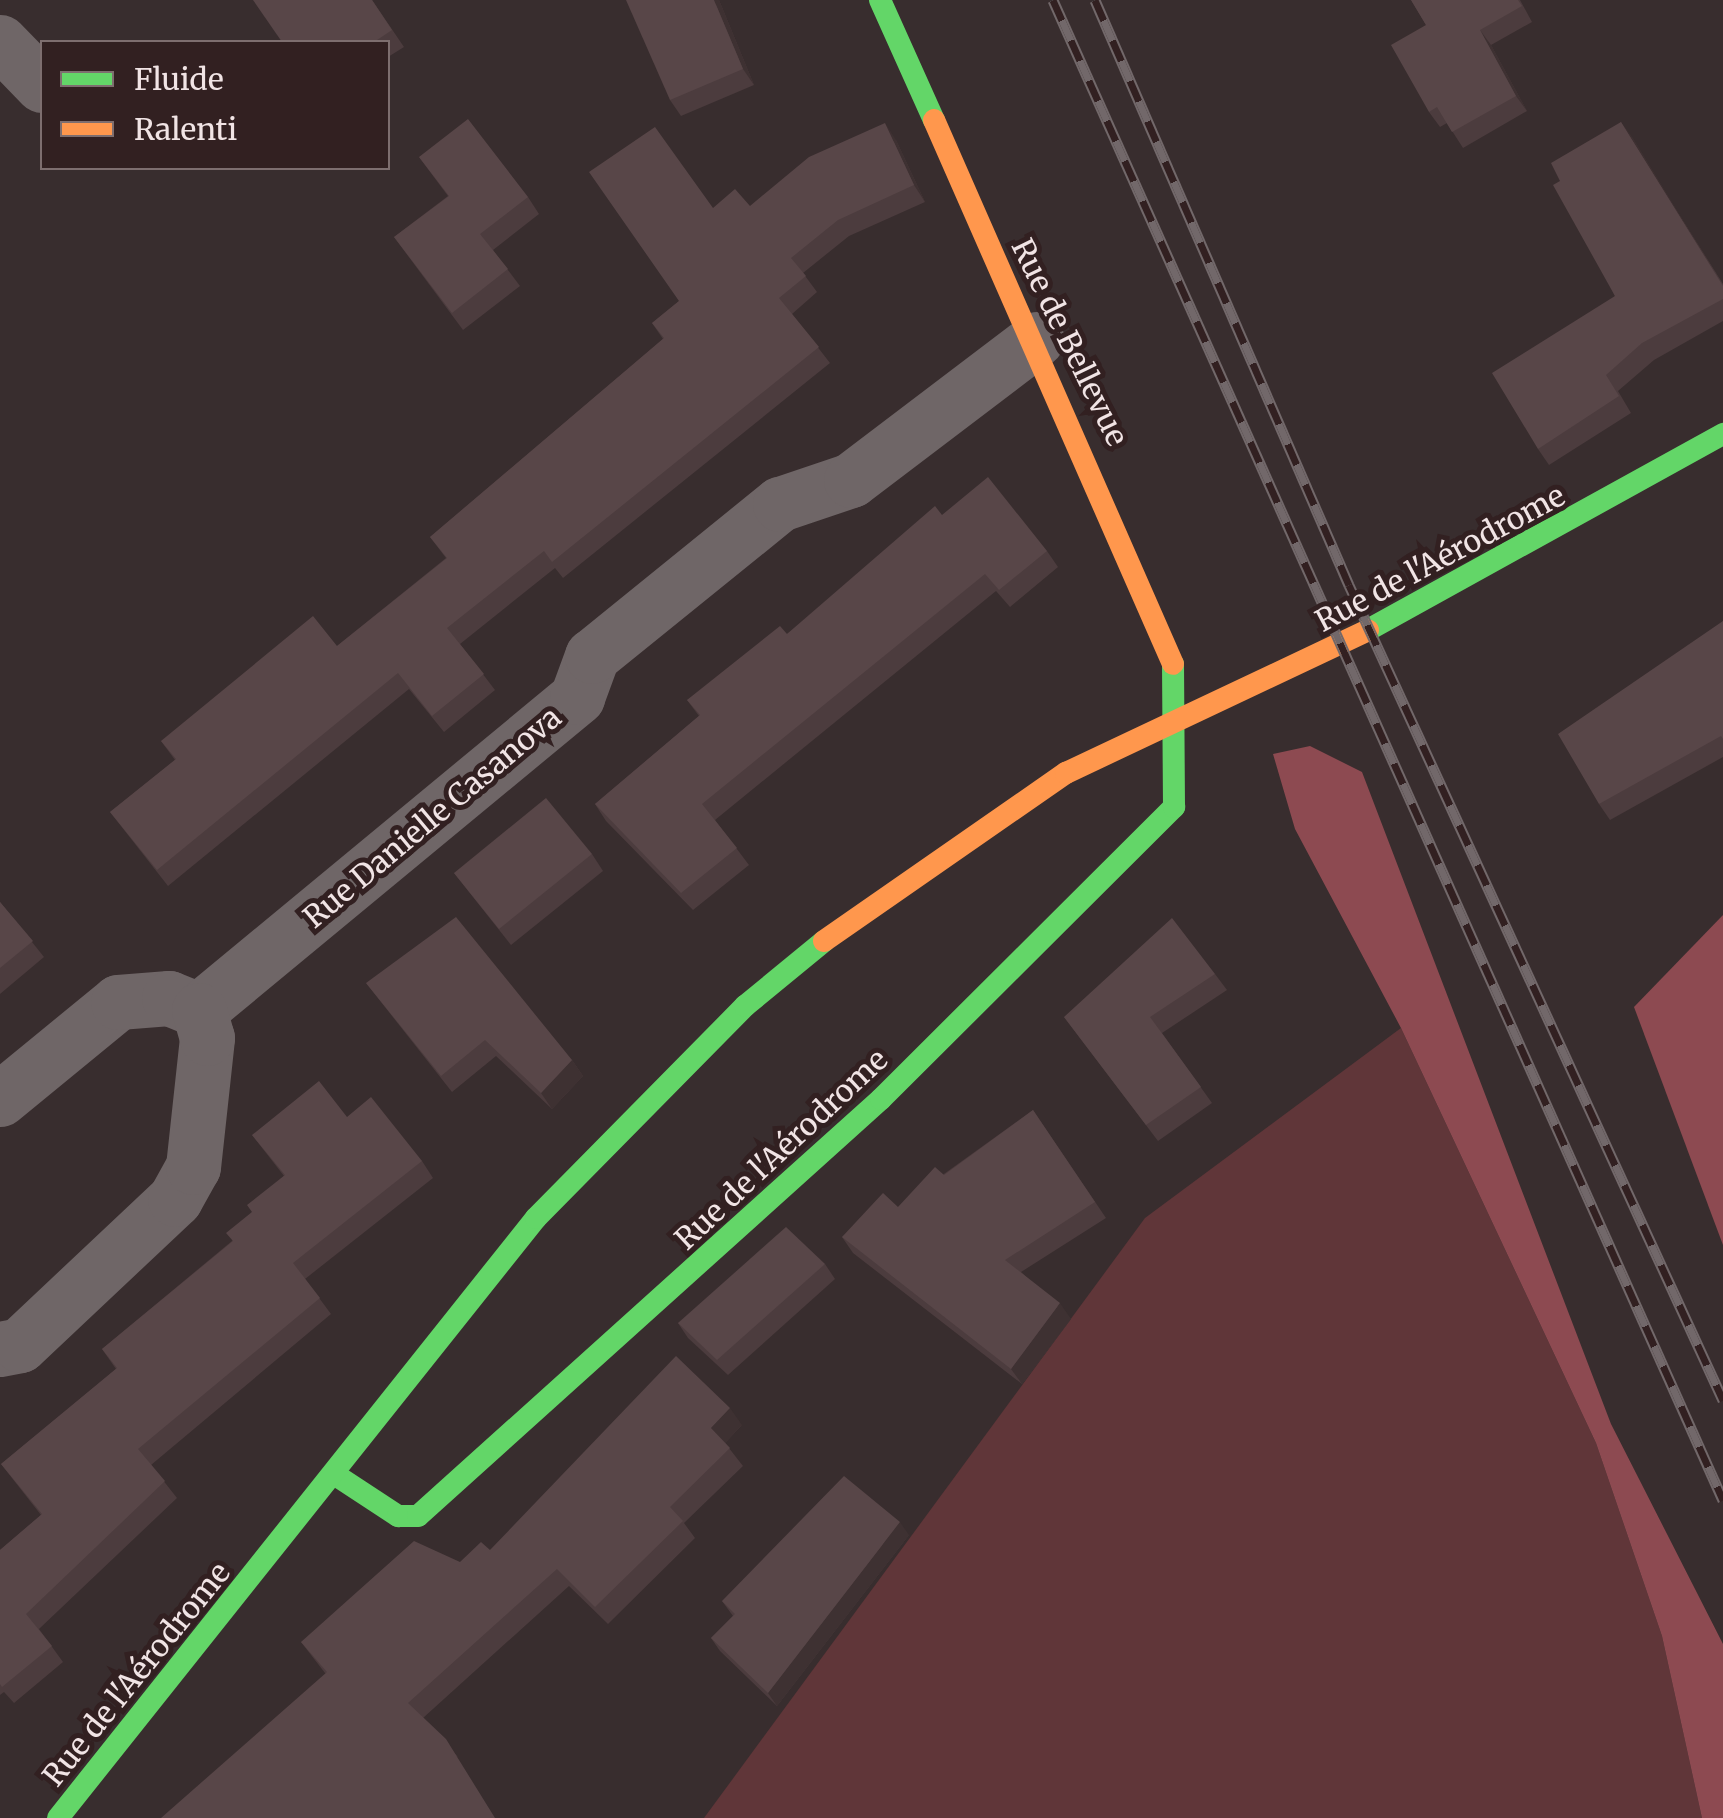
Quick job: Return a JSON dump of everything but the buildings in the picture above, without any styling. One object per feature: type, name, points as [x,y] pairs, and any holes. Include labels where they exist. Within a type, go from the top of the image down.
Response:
[{"type":"street","name":"Rue de Bellevue","points":[[880,0],[1037,339],[1162,622],[1177,718]]},
{"type":"street","points":[[0,42],[40,83]]},
{"type":"street","name":"Rue Danielle Casanova","points":[[199,1010],[577,697],[592,656],[780,504],[851,480],[1037,339]]},
{"type":"street","name":"Rue de l'Aérodrome","points":[[58,1818],[536,1218],[744,1006],[965,836],[1177,718],[1258,685],[1441,595],[1723,434]]},
{"type":"street","name":"Rue de l'Aérodrome","points":[[334,1474],[398,1516],[418,1516],[441,1499],[1140,850],[1174,806],[1168,762],[1177,718]]},
{"type":"street","points":[[0,1099],[118,1002],[169,998],[199,1010],[206,1038],[193,1166],[176,1199],[20,1345],[0,1349]]},
{"type":"shaded area","points":[[1310,746],[1362,772],[1611,1424],[1723,1644],[1723,1818],[1702,1818],[1662,1636],[1596,1443],[1401,1028],[1295,829],[1273,754]]},
{"type":"shaded area","points":[[1723,915],[1723,1245],[1634,1007]]},
{"type":"shaded area","points":[[1401,1028],[1596,1443],[1662,1636],[1702,1818],[704,1818],[1145,1218]]},
{"type":"railway","points":[[1053,0],[1723,1500]]},
{"type":"railway","points":[[1095,0],[1349,585],[1723,1400]]},
{"type":"traffic: fast","points":[[880,0],[934,120]]},
{"type":"traffic: fast","points":[[1368,630],[1723,434]]},
{"type":"traffic: fast","points":[[334,1474],[398,1516],[418,1516],[881,1099],[1174,807],[1173,664]]},
{"type":"traffic: fast","points":[[58,1818],[536,1218],[745,1006],[824,941]]},
{"type":"traffic: slow","points":[[934,120],[1173,664]]},
{"type":"traffic: slow","points":[[824,941],[1066,773],[1368,630]]}]
